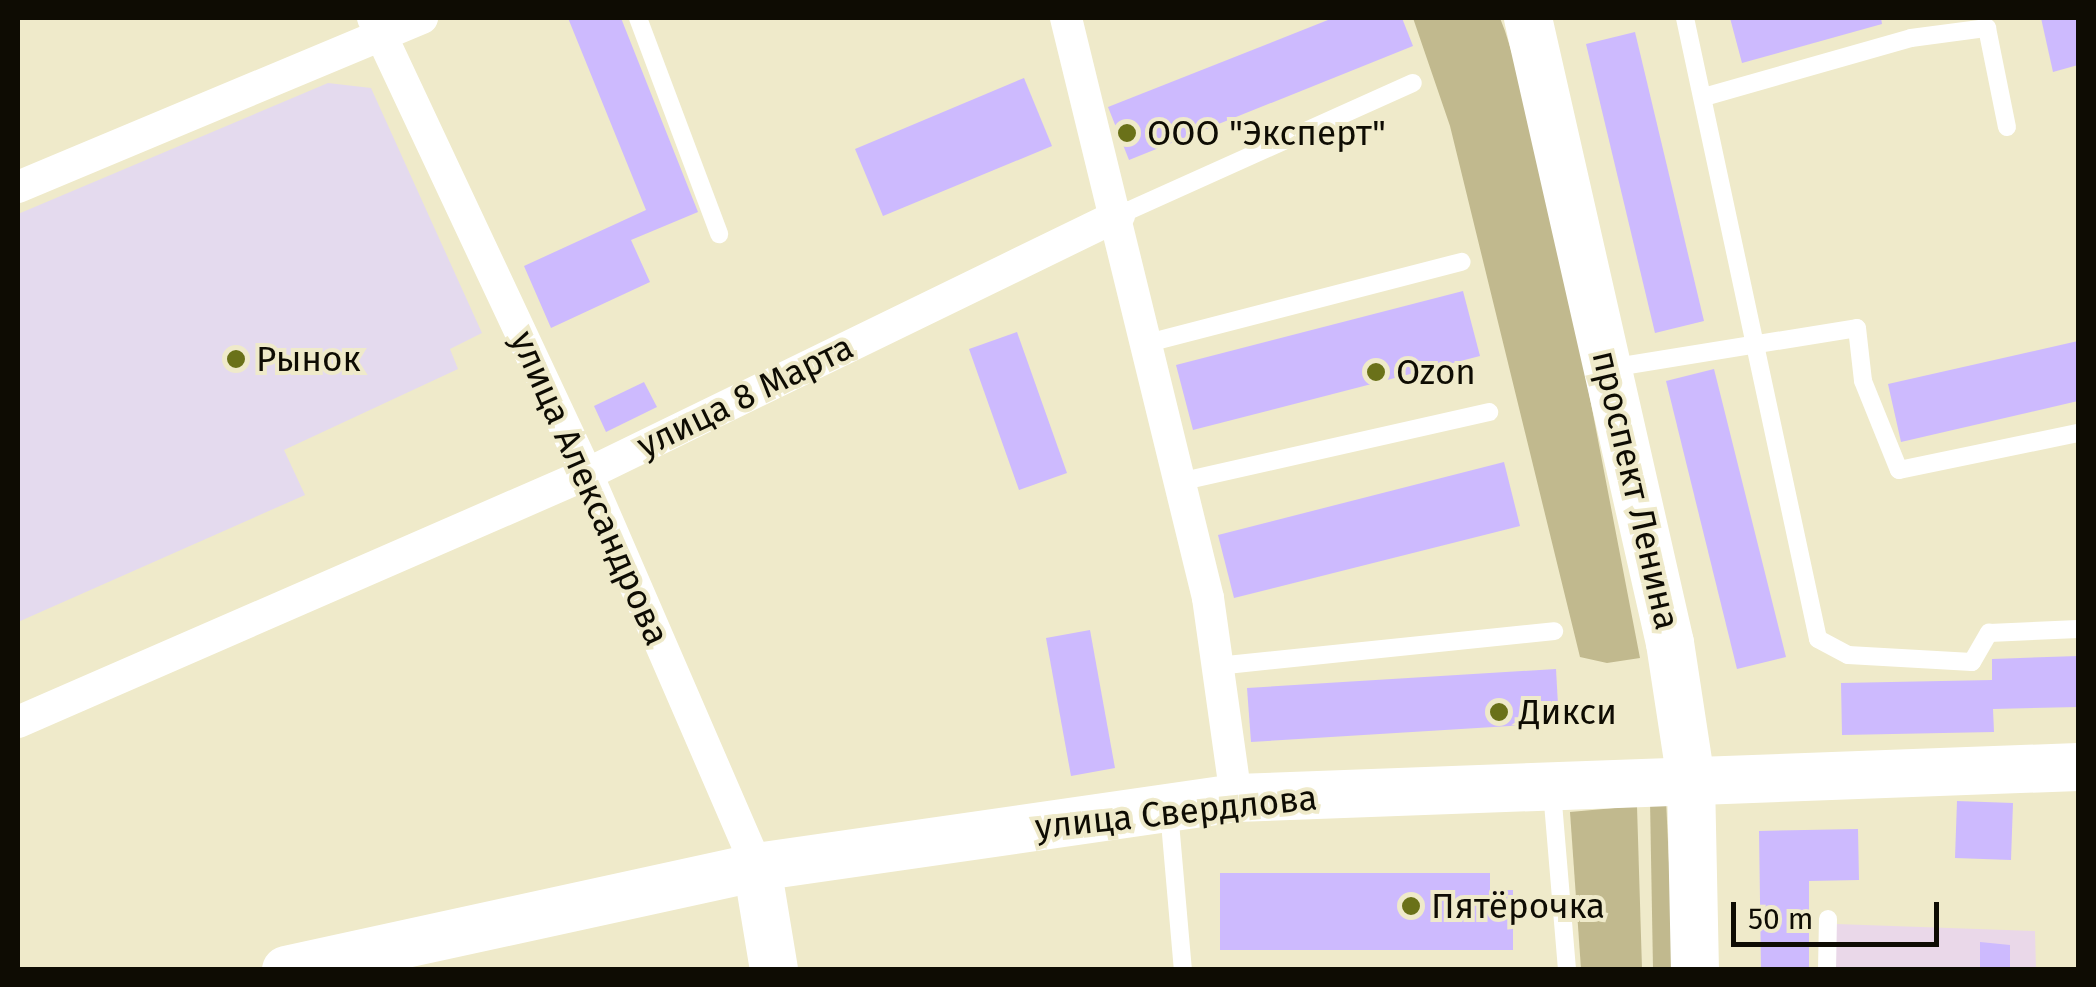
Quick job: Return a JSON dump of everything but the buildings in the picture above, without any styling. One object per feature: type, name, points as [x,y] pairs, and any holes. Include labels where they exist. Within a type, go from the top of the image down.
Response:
[{"type":"main road","name":"проспект Ленина","points":[[1528,18],[1670,643],[1691,780],[1694,970]]},
{"type":"main road","name":"улица Свердлова","points":[[286,970],[757,867],[1236,798],[2078,767]]},
{"type":"main road","name":"улица Александрова","points":[[757,867],[774,970]]},
{"type":"street","points":[[18,187],[378,27],[422,18]]},
{"type":"street","points":[[1066,18],[1119,215],[1144,344],[1179,482],[1217,666],[1236,798]]},
{"type":"street","name":"улица Александрова","points":[[378,27],[587,474],[757,867]]},
{"type":"street","name":"улица 8 Марта","points":[[18,722],[587,474],[1119,215]]},
{"type":"lane","points":[[659,18],[640,22],[719,234]]},
{"type":"lane","points":[[1685,18],[1818,639],[1848,655],[1972,662],[1989,633],[2078,630]]},
{"type":"lane","points":[[1906,18],[1911,38]]},
{"type":"lane","points":[[1704,96],[1911,38],[1987,28],[2007,128]]},
{"type":"lane","name":"улица 8 Марта","points":[[1119,215],[1413,83]]},
{"type":"lane","points":[[1144,344],[1462,262]]},
{"type":"lane","points":[[1608,368],[1857,328],[1863,381],[1899,470],[2078,432]]},
{"type":"lane","points":[[1179,482],[1488,412]]},
{"type":"lane","points":[[1217,666],[1554,631]]},
{"type":"lane","points":[[1552,786],[1567,970]]},
{"type":"lane","points":[[1169,807],[1183,970]]},
{"type":"lane","points":[[1827,970],[1828,918]]},
{"type":"shaded area","points":[[1413,18],[1500,18],[1505,31],[1542,149],[1640,658],[1607,663],[1580,657],[1450,126]]},
{"type":"shaded area","name":"Рынок","points":[[328,83],[371,88],[482,333],[450,349],[458,369],[284,450],[305,495],[18,622],[18,214]]},
{"type":"shaded area","points":[[1650,800],[1666,800],[1674,969],[1653,969]]},
{"type":"shaded area","points":[[1637,806],[1642,969],[1581,969],[1570,812]]},
{"type":"shaded area","points":[[1836,924],[2035,931],[2036,969],[1836,970]]},
{"type":"place","name":"ООО \"Эксперт\"","points":[[1127,133]]},
{"type":"place","name":"Рынок","points":[[236,359]]},
{"type":"place","name":"Ozon","points":[[1376,372]]},
{"type":"place","name":"Дикси","points":[[1499,712]]},
{"type":"place","name":"Пятёрочка","points":[[1411,906]]}]
